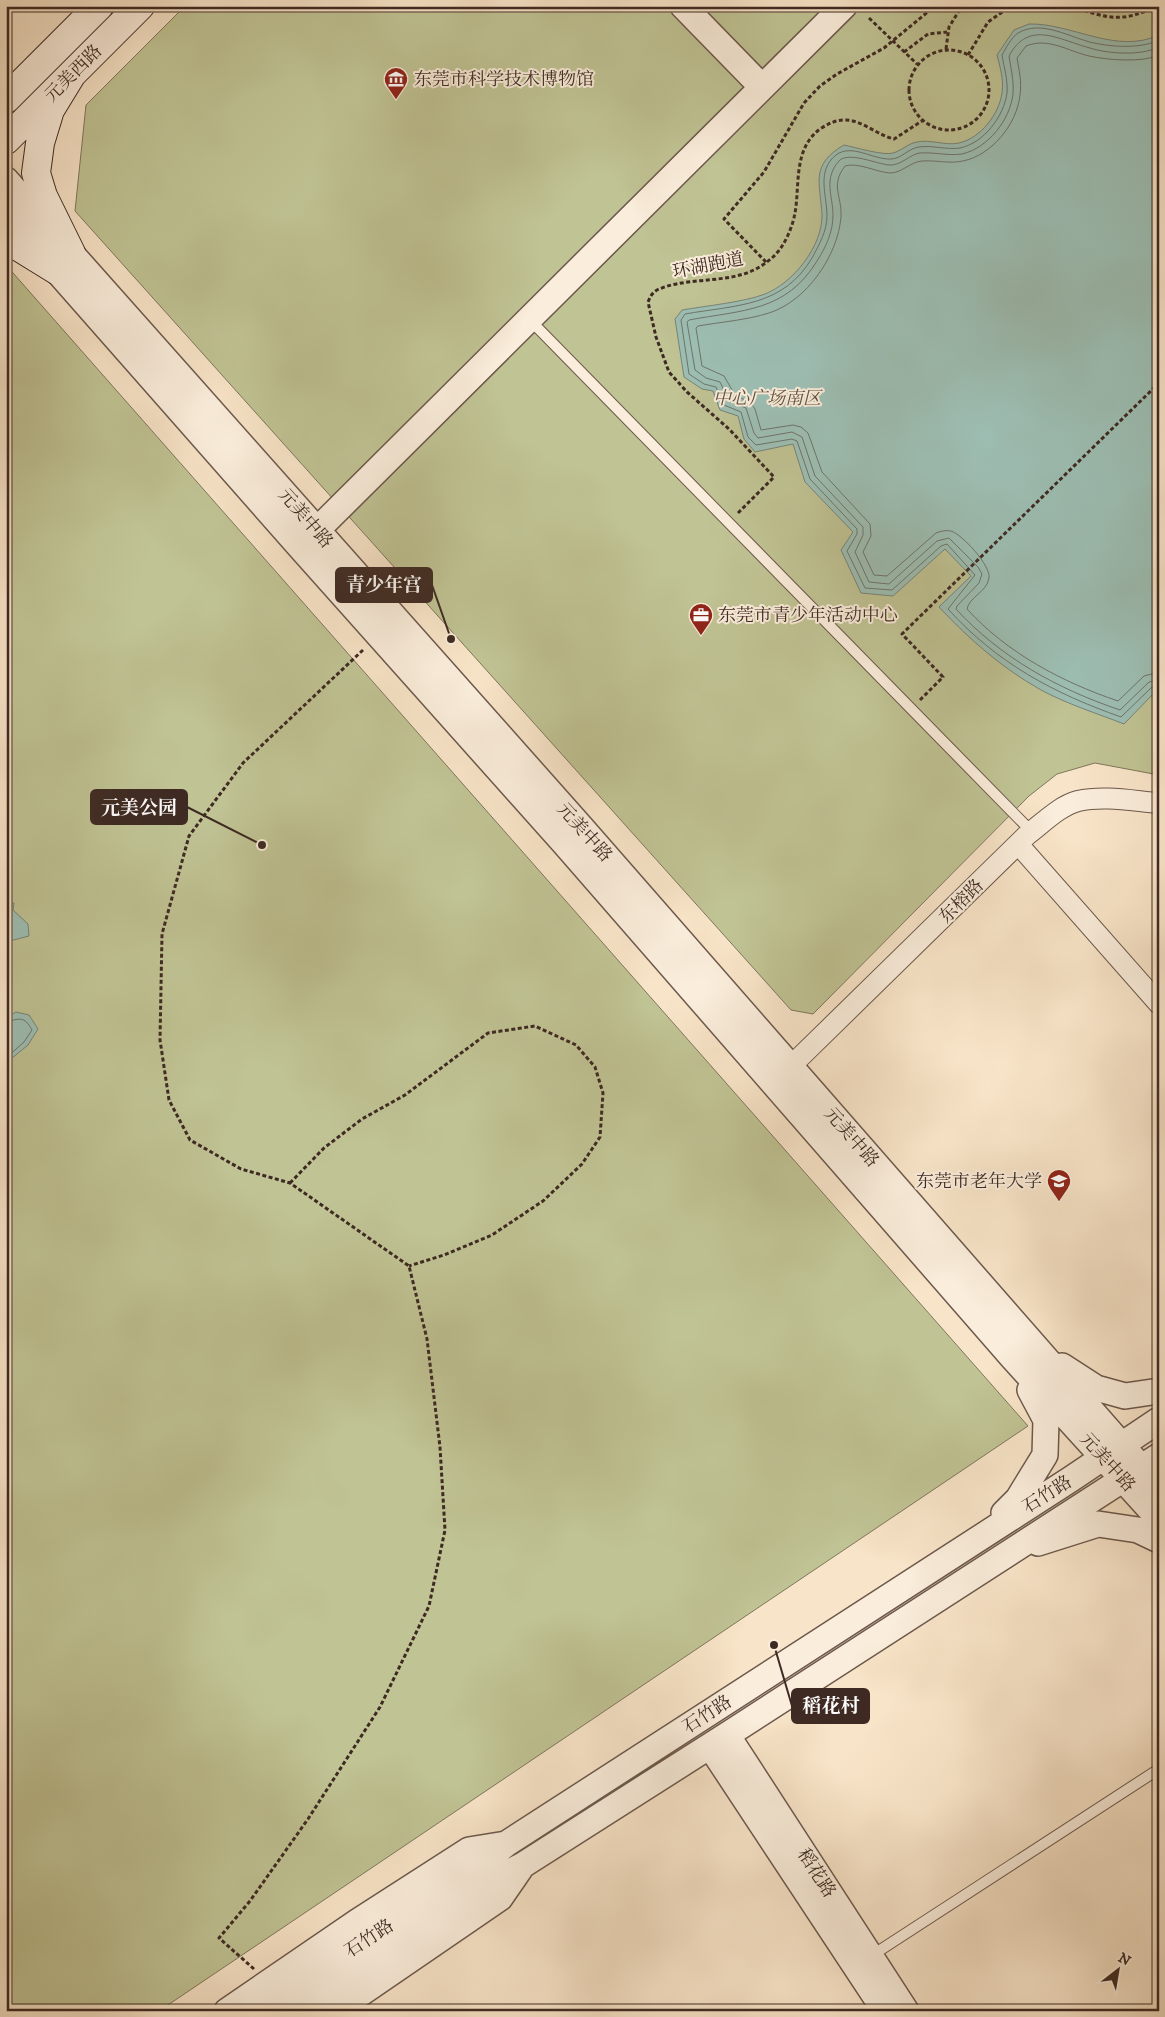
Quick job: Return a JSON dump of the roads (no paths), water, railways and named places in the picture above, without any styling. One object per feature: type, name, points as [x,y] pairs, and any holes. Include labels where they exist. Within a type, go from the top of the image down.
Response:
[{"type":"main road","name":"元美西路","points":[[7,90],[40,66],[100,6]]},
{"type":"main road","name":"元美西路","points":[[6,140],[140,6]]},
{"type":"main road","points":[[65,262],[36,173],[40,143],[50,110],[72,74]]},
{"type":"main road","points":[[6,238],[65,262]]},
{"type":"street","points":[[683,6],[762,87]]},
{"type":"street","points":[[308,539],[844,6]]},
{"type":"street","name":"元美中路","points":[[6,180],[65,262],[308,539],[791,1066],[1031,1341],[1111,1452]]},
{"type":"street","name":"元美中路","points":[[6,213],[65,262]]},
{"type":"street","name":"元美中路","points":[[308,539],[379,636],[577,858],[1012,1358],[1111,1452],[1140,1467],[1159,1488]]},
{"type":"street","name":"东榕路","points":[[791,1066],[1024,838],[1053,814],[1077,801],[1106,798],[1159,803]]},
{"type":"street","points":[[1024,838],[1159,1004]]},
{"type":"street","points":[[1031,1341],[1066,1369],[1096,1388],[1125,1396],[1159,1392]]},
{"type":"street","points":[[984,1534],[1018,1499],[1045,1455],[1046,1420],[1012,1358]]},
{"type":"street","name":"石竹路","points":[[257,2011],[477,1868],[506,1844],[1159,1420]]},
{"type":"street","name":"元美中路","points":[[1140,1467],[1159,1519]]},
{"type":"street","name":"石竹路","points":[[300,2011],[491,1882],[522,1865],[718,1741],[1140,1467]]},
{"type":"street","points":[[1003,1556],[1098,1524],[1138,1530],[1159,1540]]},
{"type":"street","name":"稻花路","points":[[718,1741],[871,1956],[906,2011]]},
{"type":"street","name":"稻花路","points":[[718,1741],[886,2011]]},
{"type":"street","points":[[227,2011],[357,1922],[469,1850],[506,1844]]},
{"type":"street","points":[[335,2011],[500,1898],[522,1865]]},
{"type":"lane","points":[[530,319],[911,708],[1024,838]]},
{"type":"lane","points":[[871,1956],[1159,1769]]},
{"type":"water","points":[[1029,24],[1045,25],[1094,37],[1127,42],[1159,35],[1159,691],[1156,691],[1124,724],[1071,704],[1041,690],[1000,663],[963,631],[939,607],[971,576],[945,549],[893,596],[861,593],[841,550],[853,532],[805,482],[793,444],[755,452],[744,439],[738,416],[720,410],[713,391],[702,389],[684,377],[675,319],[682,310],[736,302],[765,294],[776,289],[796,272],[812,250],[821,226],[822,214],[819,183],[822,167],[833,152],[844,145],[889,154],[917,142],[959,143],[975,136],[981,131],[993,117],[1002,93],[1002,78],[997,55],[1014,30]]},
{"type":"water","points":[[6,902],[14,903],[13,910],[28,924],[29,936],[6,942]]},
{"type":"water","points":[[16,1012],[29,1015],[38,1029],[28,1045],[6,1063],[6,1018]]},
{"type":"place","name":"东莞市科学技术博物馆","points":[[396,100]]},
{"type":"place","name":"东莞市青少年活动中心","points":[[701,636]]},
{"type":"place","name":"青少年宫","points":[[451,639]]},
{"type":"place","name":"元美公园","points":[[262,845]]},
{"type":"place","name":"东莞市老年大学","points":[[1059,1202]]},
{"type":"place","name":"稻花村","points":[[774,1645]]},
{"type":"park label","name":"中心广场南区","points":[[767,398]]}]
